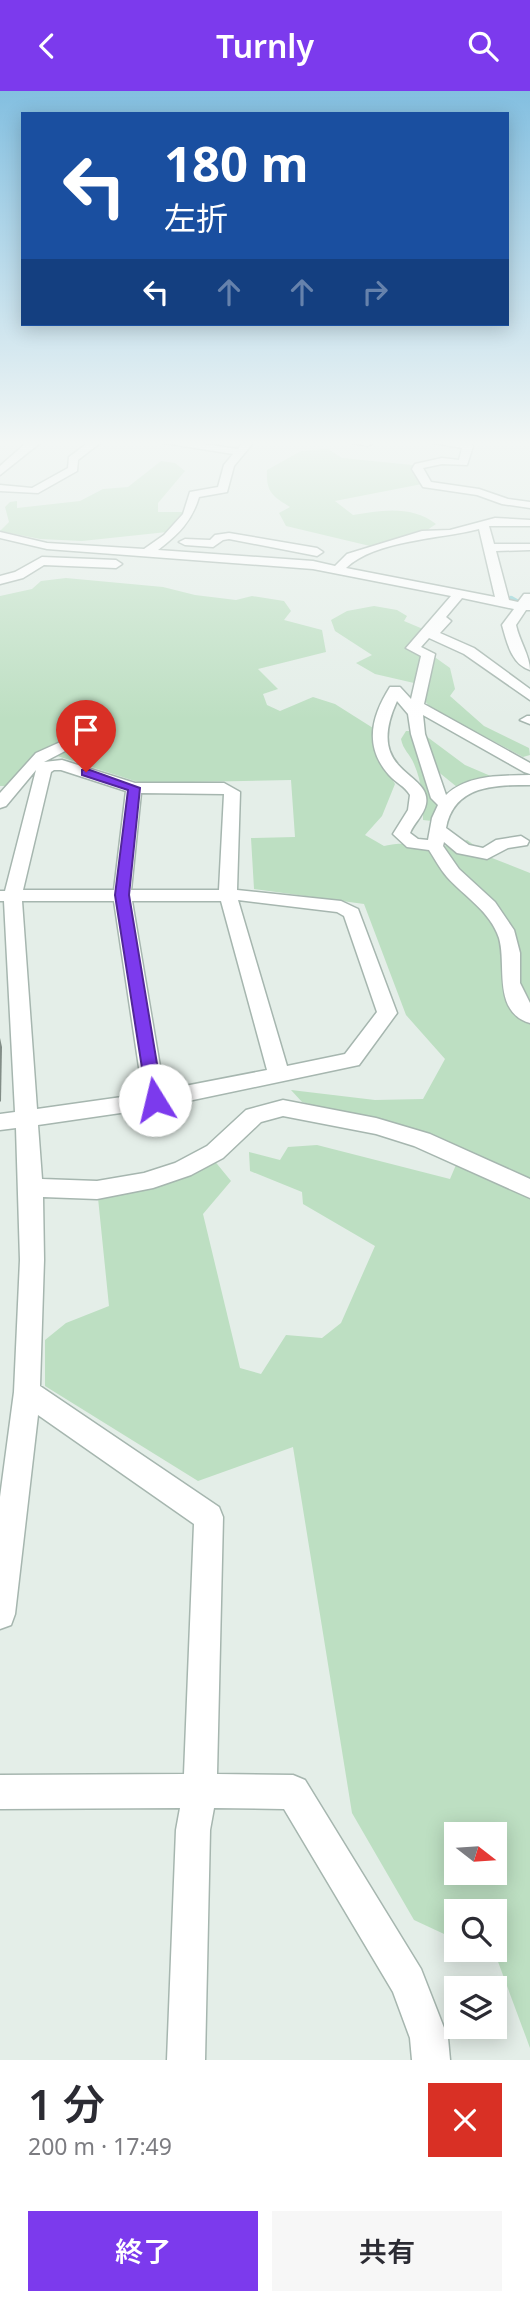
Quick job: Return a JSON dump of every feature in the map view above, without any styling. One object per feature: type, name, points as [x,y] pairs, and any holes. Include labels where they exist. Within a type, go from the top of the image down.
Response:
[{"type":"street","points":[[0,535],[47,546],[290,562],[525,606]]},
{"type":"street","points":[[135,566],[168,535]]},
{"type":"street","points":[[337,569],[351,557],[419,535]]},
{"type":"street","points":[[486,535],[503,603]]},
{"type":"street","points":[[162,541],[213,544],[219,537],[229,536],[351,557]]},
{"type":"street","points":[[0,546],[13,537]]},
{"type":"street","points":[[42,561],[47,546]]},
{"type":"street","points":[[489,548],[530,547]]},
{"type":"street","points":[[0,580],[19,575],[42,561],[155,567]]},
{"type":"street","points":[[177,569],[278,573],[321,567]]},
{"type":"street","points":[[530,594],[525,606],[509,625],[514,646],[523,662],[530,666]]},
{"type":"street","points":[[462,595],[432,634],[469,651],[530,696]]},
{"type":"street","points":[[448,804],[439,798],[433,784],[416,709],[428,654],[413,648],[462,595]]},
{"type":"street","points":[[527,840],[503,843],[486,854],[472,852],[453,842],[437,838],[413,843],[401,834],[419,804],[418,795],[384,757],[378,739],[381,716],[394,690],[416,709],[528,773]]},
{"type":"street","points":[[0,1614],[5,1548],[27,1392],[32,1260],[32,1188],[6,896],[41,776],[41,756],[85,735]]},
{"type":"street","points":[[0,803],[40,766],[62,765],[134,788],[224,788],[232,792],[229,895],[279,1076]]},
{"type":"street","points":[[528,773],[471,785],[448,804],[440,818],[437,838],[453,872],[492,911],[505,929],[509,942],[508,983],[517,1001],[530,1016]]},
{"type":"street","points":[[134,788],[122,895],[155,1100]]},
{"type":"street","points":[[0,1122],[155,1100],[352,1060],[387,1013],[352,913],[347,909],[229,895],[6,896]]},
{"type":"street","points":[[32,1188],[97,1190],[145,1182],[183,1169],[215,1152],[254,1116],[283,1108],[376,1126],[422,1140],[530,1189]]},
{"type":"street","points":[[27,1392],[209,1517],[200,1791],[192,1830],[186,2060]]},
{"type":"street","points":[[0,1791],[293,1792],[408,1982],[429,2038],[431,2060]]},
{"type":"green space","points":[[19,535],[140,535],[82,541]]},
{"type":"green space","points":[[323,535],[415,535],[370,546]]},
{"type":"green space","points":[[66,578],[163,587],[195,595],[236,600],[252,596],[284,601],[291,611],[284,620],[322,630],[326,652],[258,669],[278,689],[263,694],[267,705],[280,711],[313,697],[335,704],[373,728],[380,758],[395,784],[382,816],[365,835],[384,846],[444,846],[467,840],[492,858],[530,873],[530,2048],[507,1986],[507,1976],[503,1976],[498,1962],[507,1962],[507,1899],[444,1899],[444,1934],[414,1920],[352,1813],[293,1447],[198,1481],[45,1386],[45,1340],[66,1323],[109,1306],[98,1198],[213,1159],[231,1181],[203,1214],[240,1368],[261,1374],[286,1335],[322,1338],[341,1323],[375,1246],[303,1204],[302,1192],[250,1171],[249,1152],[280,1160],[288,1147],[317,1145],[450,1179],[461,1153],[384,1124],[302,1102],[291,1090],[375,1100],[423,1099],[445,1059],[406,1015],[364,904],[254,889],[251,838],[295,837],[291,780],[141,783],[51,754],[7,786],[0,786],[0,596],[32,589],[41,581]]},
{"type":"green space","points":[[374,606],[397,610],[407,616],[404,621],[423,629],[406,647],[423,655],[414,683],[375,674],[356,663],[372,655],[335,631],[331,620],[347,611]]},
{"type":"green space","points":[[436,658],[450,668],[455,689],[450,696],[484,726],[529,748],[530,755],[523,757],[431,708],[423,699],[432,660]]},
{"type":"green space","points":[[406,731],[412,731],[440,804],[432,821],[423,820],[419,778],[401,739]]},
{"type":"green space","points":[[426,736],[465,765],[493,777],[470,781],[457,787],[436,770]]},
{"type":"waterway","points":[[511,598],[518,602]]},
{"type":"route","points":[[86,772],[134,788],[122,895],[155,1100]]}]
